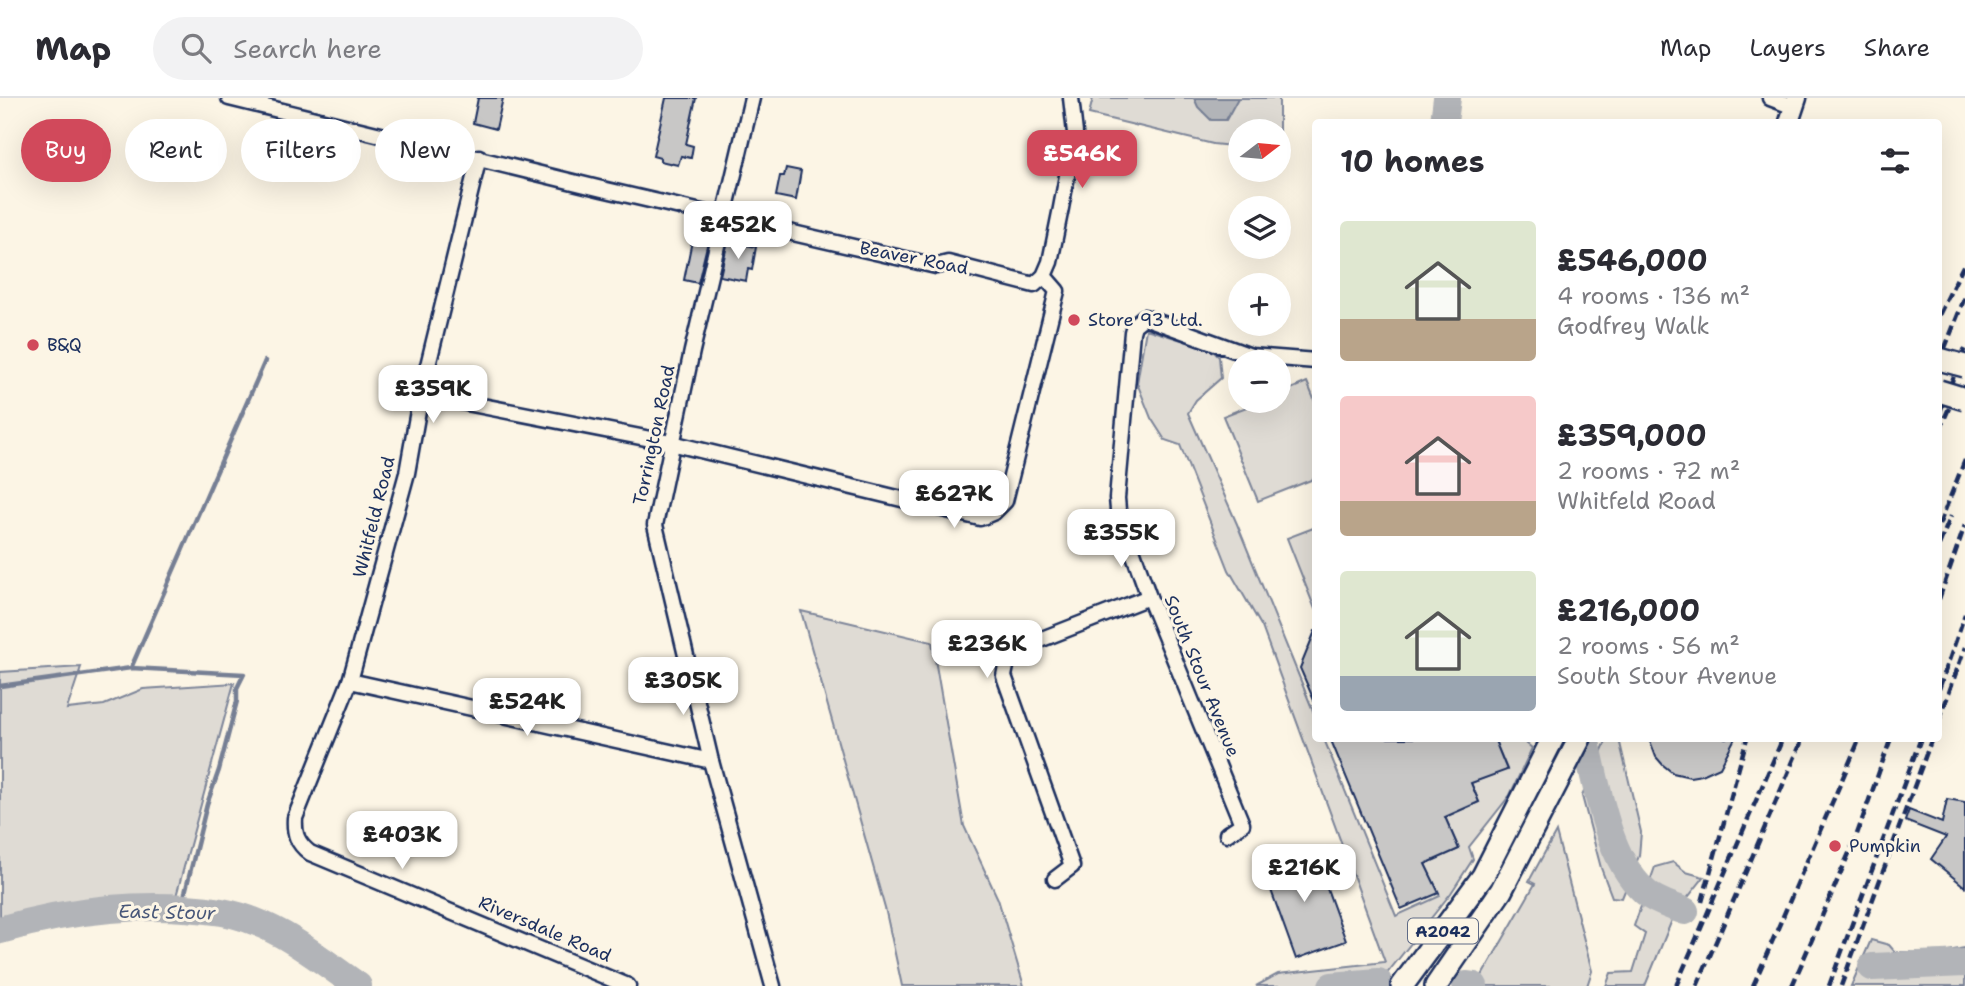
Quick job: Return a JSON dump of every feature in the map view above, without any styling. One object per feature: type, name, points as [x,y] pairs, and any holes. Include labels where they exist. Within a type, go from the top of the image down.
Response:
[{"type":"main road","points":[[1942,360],[1965,366]]},
{"type":"main road","points":[[1942,392],[1965,399]]},
{"type":"main road","name":"A2042","points":[[1402,986],[1483,876],[1551,742]]},
{"type":"main road","name":"A2042","points":[[1436,986],[1501,891],[1547,807],[1578,742]]},
{"type":"street","name":"Beaver Road","points":[[229,98],[936,266],[948,263],[1034,285],[1044,276]]},
{"type":"street","name":"Torrington Road","points":[[752,98],[671,443],[655,525],[711,761],[772,986]]},
{"type":"street","points":[[421,394],[671,443],[980,518],[994,512],[1005,501],[1056,291],[1044,276],[1050,262],[1075,133],[1071,98]]},
{"type":"street","points":[[1770,98],[1794,109]]},
{"type":"street","name":"Whitfeld Road","points":[[350,681],[407,473],[421,394],[479,158]]},
{"type":"street","name":"South Stour Avenue","points":[[1227,834],[1242,824],[1149,597],[1118,510],[1132,332],[1134,325],[1144,317],[1251,356],[1312,362]]},
{"type":"street","points":[[1055,879],[1072,866],[1004,676],[1009,652],[1149,597]]},
{"type":"street","points":[[350,681],[711,761]]},
{"type":"street","name":"Riversdale Road","points":[[350,681],[295,818],[297,839],[302,847],[310,853],[628,986]]},
{"type":"shaded area","points":[[1093,98],[1279,98],[1279,119],[1228,119],[1228,146],[1089,114]]},
{"type":"shaded area","points":[[1194,98],[1238,98],[1226,120],[1211,120],[1198,107]]},
{"type":"shaded area","points":[[1146,329],[1211,349],[1219,357],[1221,378],[1196,400],[1188,413],[1237,524],[1312,708],[1312,742],[1325,742],[1396,916],[1440,896],[1425,864],[1459,849],[1445,817],[1479,802],[1471,783],[1507,769],[1495,742],[1525,742],[1532,748],[1510,795],[1469,847],[1473,859],[1451,893],[1377,986],[1256,986],[1278,974],[1385,962],[1262,627],[1229,570],[1180,445],[1165,440],[1151,418],[1137,383]]},
{"type":"shaded area","points":[[1307,382],[1312,394],[1312,480],[1258,501],[1223,416],[1231,413],[1291,413],[1291,389]]},
{"type":"shaded area","points":[[1312,529],[1312,601],[1287,538]]},
{"type":"shaded area","points":[[801,611],[932,642],[964,826],[998,899],[1024,986],[902,986],[886,912]]},
{"type":"shaded area","points":[[81,667],[67,709],[104,705],[143,689],[234,683],[175,900],[32,909],[0,918],[0,672]]},
{"type":"shaded area","points":[[1606,742],[1620,742],[1641,832],[1639,856],[1622,898],[1612,897],[1601,868],[1582,796]]},
{"type":"shaded area","points":[[1556,832],[1592,971],[1587,986],[1476,986],[1535,884],[1529,881]]},
{"type":"shaded area","points":[[1673,862],[1686,872],[1704,877],[1674,915],[1645,986],[1606,986],[1611,973],[1633,972],[1645,934],[1634,926],[1655,867]]},
{"type":"shaded area","points":[[1871,940],[1889,945],[1895,952],[1936,953],[1965,948],[1965,986],[1851,986]]},
{"type":"building","points":[[478,98],[503,98],[496,129],[475,124]]},
{"type":"building","points":[[666,98],[696,98],[686,144],[693,146],[691,158],[681,156],[678,165],[660,161],[660,158],[653,156]]},
{"type":"building","points":[[786,168],[801,171],[796,200],[776,196],[780,176],[784,176]]},
{"type":"building","points":[[695,226],[711,229],[698,283],[684,280]]},
{"type":"building","points":[[728,241],[756,247],[752,270],[748,269],[746,281],[720,276]]},
{"type":"building","points":[[1312,638],[1312,696],[1300,668]]},
{"type":"building","points":[[1332,742],[1496,742],[1507,770],[1471,783],[1479,802],[1445,817],[1459,849],[1425,864],[1439,893],[1401,909]]},
{"type":"building","points":[[1650,742],[1733,742],[1720,767],[1702,775],[1690,777],[1673,773],[1656,757]]},
{"type":"building","points":[[1947,799],[1965,802],[1965,887],[1931,859],[1946,837],[1905,821],[1909,810],[1942,823]]},
{"type":"building","points":[[1313,850],[1346,941],[1296,959],[1263,868]]},
{"type":"waterway","points":[[1444,119],[1447,98]]},
{"type":"waterway","points":[[131,668],[265,361]]},
{"type":"waterway","points":[[0,686],[131,668],[244,674],[237,688],[237,701],[207,804],[181,909]]},
{"type":"waterway","points":[[1586,742],[1606,823],[1624,864],[1635,882],[1650,896],[1685,911]]},
{"type":"waterway","name":"East Stour","points":[[0,930],[54,917],[110,909],[166,907],[222,912],[277,931],[358,986]]},
{"type":"waterway","points":[[1872,967],[1965,963]]},
{"type":"waterway","name":"East Stour","points":[[1332,986],[1378,982]]},
{"type":"waterway","name":"East Stour","points":[[1466,985],[1474,986]]},
{"type":"railway","points":[[1942,309],[1965,262]]},
{"type":"railway","points":[[1942,355],[1965,297]]},
{"type":"railway","points":[[1942,406],[1965,348]]},
{"type":"railway","points":[[1942,424],[1949,408]]},
{"type":"railway","points":[[1942,518],[1965,460]]},
{"type":"railway","points":[[1942,538],[1951,516]]},
{"type":"railway","points":[[1942,590],[1965,525]]},
{"type":"railway","points":[[1942,680],[1965,614]]},
{"type":"railway","points":[[1942,712],[1965,647]]},
{"type":"railway","points":[[1702,902],[1746,742]]},
{"type":"railway","points":[[1676,986],[1781,742]]},
{"type":"railway","points":[[1697,986],[1801,742]]},
{"type":"railway","points":[[1753,986],[1858,742]]},
{"type":"railway","points":[[1792,986],[1856,837],[1890,742]]},
{"type":"railway","points":[[1829,986],[1920,742]]},
{"type":"railway","points":[[1841,986],[1931,742]]},
{"type":"place","name":"Store 93 Ltd.","points":[[1074,320]]},
{"type":"place","name":"B&Q","points":[[33,345]]},
{"type":"place","name":"Pumpkin","points":[[1835,846]]}]
